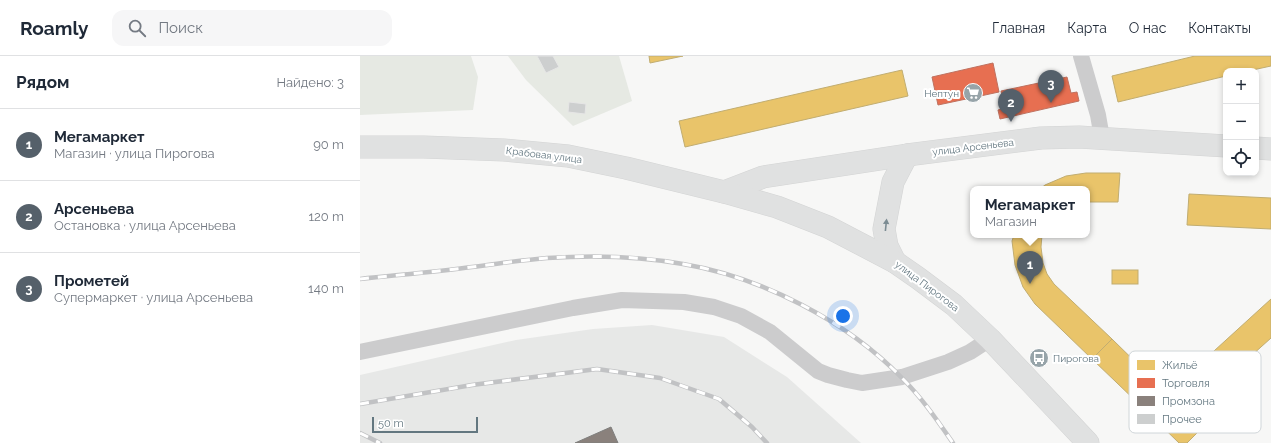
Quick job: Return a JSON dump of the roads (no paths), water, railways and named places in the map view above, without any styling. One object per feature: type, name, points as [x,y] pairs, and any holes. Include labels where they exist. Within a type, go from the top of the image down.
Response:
[{"type":"main road","name":"улица Арсеньева","points":[[724,192],[763,178],[907,155],[1041,138],[1079,137],[1223,146]]},
{"type":"main road","name":"Крабовая улица","points":[[360,147],[504,150],[568,156],[626,168],[724,192]]},
{"type":"main road","points":[[1259,148],[1271,149]]},
{"type":"main road","points":[[895,262],[887,246],[884,229],[893,182],[907,155]]},
{"type":"main road","name":"улица Пирогова","points":[[724,192],[777,206],[828,227],[895,262],[954,305],[990,339],[1088,443]]},
{"type":"street","points":[[1081,56],[1098,115],[1102,138]]},
{"type":"street","points":[[360,352],[573,308],[622,300],[684,302],[714,307],[741,316],[770,332],[818,371],[828,375],[862,383],[902,377],[948,362],[970,352],[990,339]]},
{"type":"railway","points":[[360,279],[564,257],[649,259],[713,270],[742,279],[801,304],[856,338],[880,357],[916,393],[953,443]]},
{"type":"railway","points":[[360,404],[472,385],[597,369],[660,378],[719,399],[752,427],[767,443]]},
{"type":"railway","points":[[360,433],[380,443]]},
{"type":"place","name":"Нептун","points":[[973,93]]},
{"type":"place","name":"Прометей","points":[[1051,103]]},
{"type":"place","name":"Арсеньева","points":[[1011,122]]},
{"type":"place","name":"Мегамаркет","points":[[1030,284]]},
{"type":"place","name":"Пирогова","points":[[1039,358]]}]
